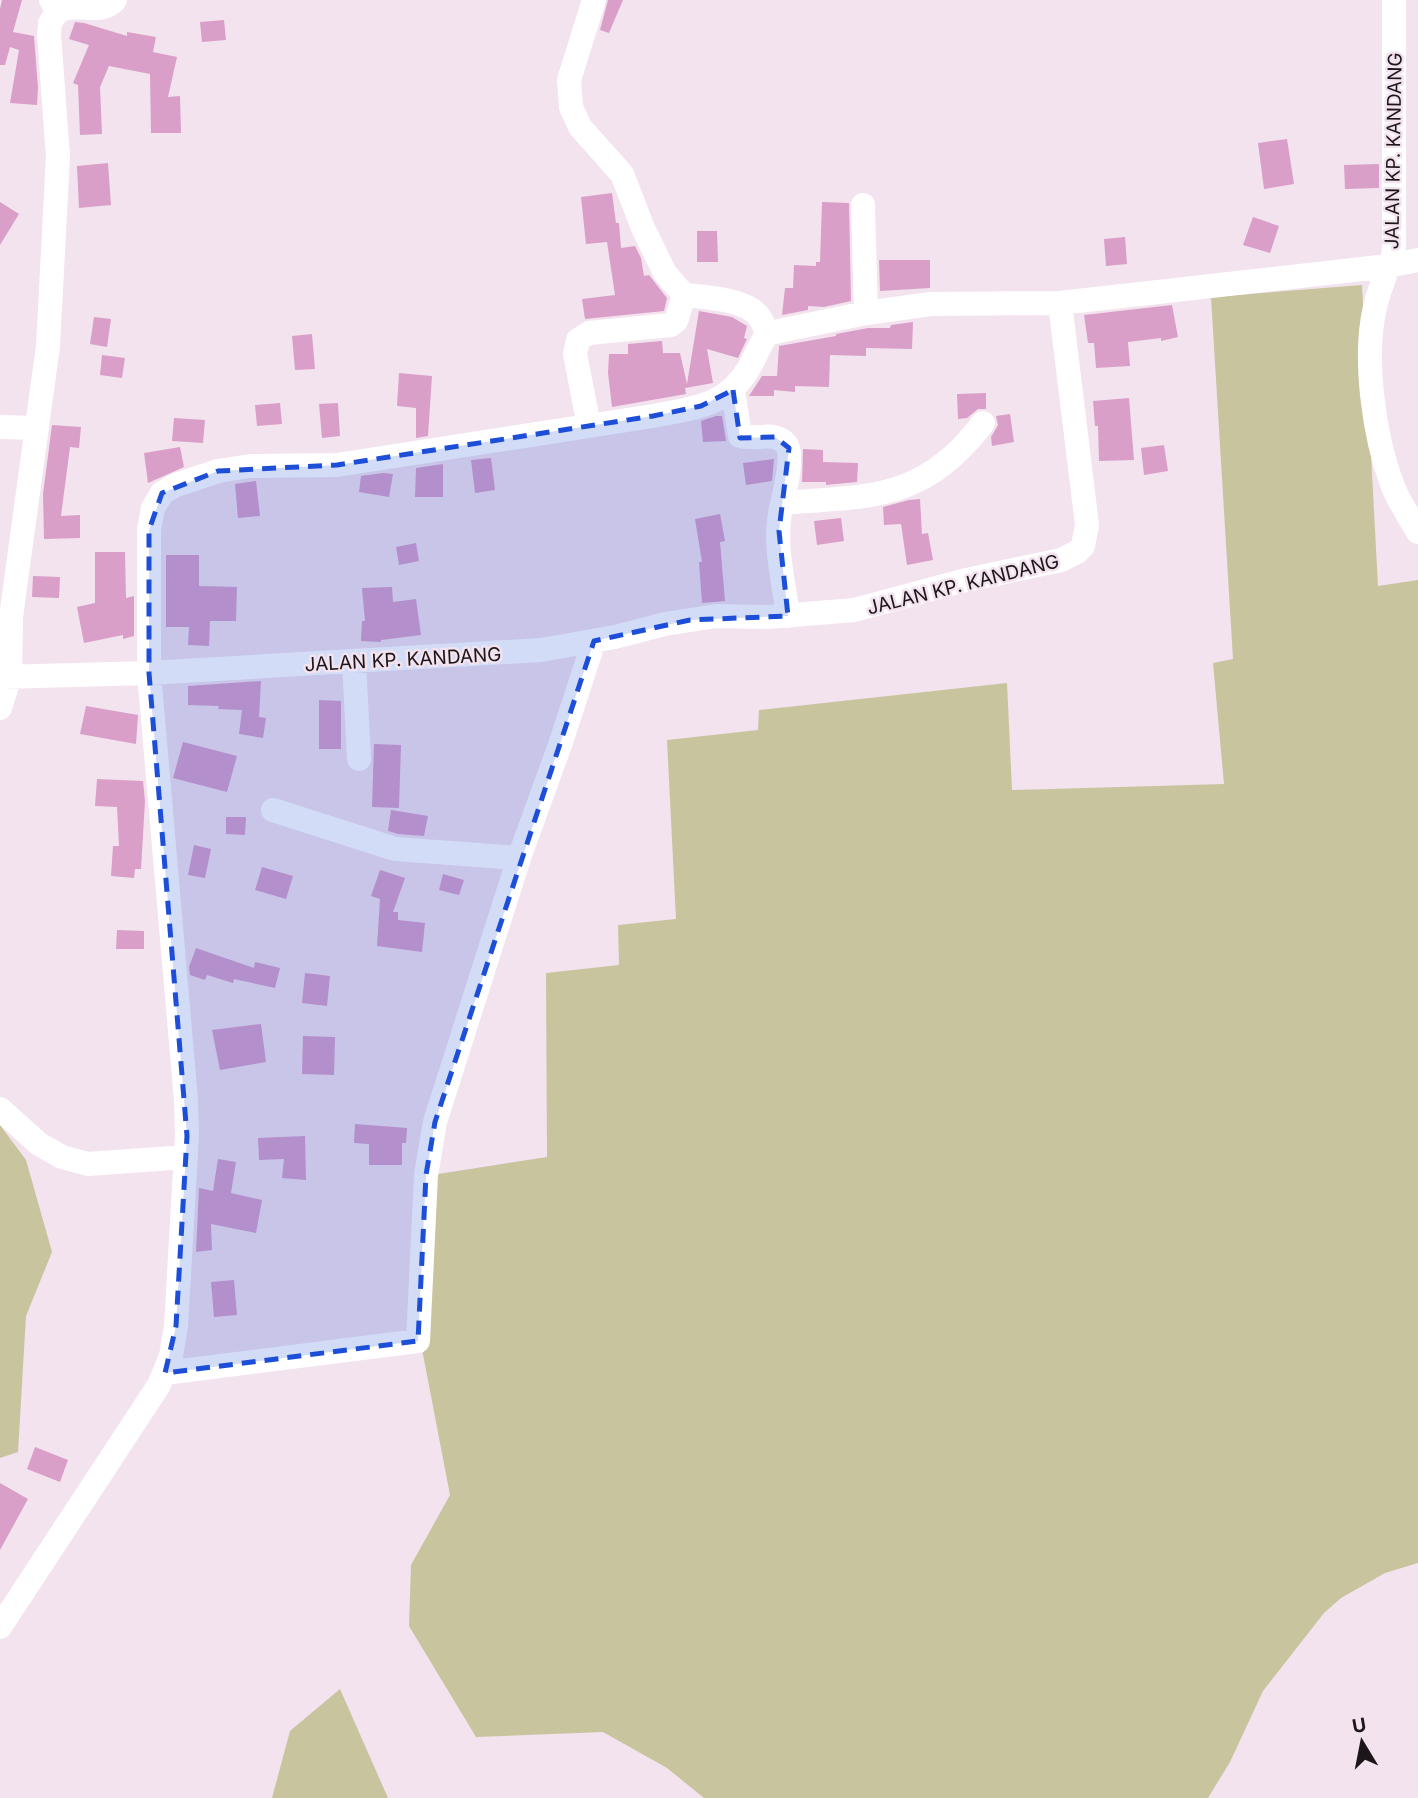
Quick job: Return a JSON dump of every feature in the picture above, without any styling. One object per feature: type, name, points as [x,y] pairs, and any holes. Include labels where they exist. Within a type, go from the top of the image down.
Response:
[{"type":"street","points":[[0,708],[48,346],[58,157],[50,23],[54,6],[102,8],[115,0]]},
{"type":"street","points":[[594,0],[569,80],[571,107],[580,127],[622,174],[643,228],[665,273],[684,295],[741,305],[760,317],[767,334]]},
{"type":"street","name":"JALAN KP. KANDANG","points":[[5,677],[149,673],[499,654],[594,641],[664,624],[716,616],[788,616],[854,611],[962,581],[1060,560],[1077,552],[1083,546],[1087,525],[1060,303],[1388,266],[1393,257],[1394,245],[1394,0]]},
{"type":"street","points":[[863,205],[866,313]]},
{"type":"street","points":[[1418,260],[1388,266],[1374,309],[1371,352],[1376,421],[1383,458],[1393,487],[1418,532]]},
{"type":"street","points":[[589,426],[575,354],[578,340],[589,333],[671,325],[676,321],[684,295]]},
{"type":"street","points":[[767,334],[866,313],[931,304],[1060,303]]},
{"type":"street","points":[[0,1627],[165,1373],[176,1325],[187,1136],[149,673],[149,530],[153,508],[162,493],[176,485],[218,471],[250,466],[337,466],[701,406],[723,398],[733,390],[748,370],[767,334]]},
{"type":"street","points":[[733,390],[740,436],[775,437],[782,440],[789,449],[789,464],[779,516],[788,616]]},
{"type":"street","points":[[782,503],[877,495],[905,488],[941,466],[968,442],[983,423]]},
{"type":"street","points":[[0,427],[36,428]]},
{"type":"street","points":[[165,1373],[418,1341],[422,1240],[430,1145],[519,858],[594,641]]},
{"type":"street","points":[[354,661],[359,759]]},
{"type":"street","points":[[273,810],[395,849],[519,858]]},
{"type":"street","points":[[0,1109],[39,1144],[62,1157],[88,1164],[186,1157]]},
{"type":"highlighted area","points":[[733,390],[740,438],[775,437],[789,448],[779,531],[788,616],[690,620],[594,641],[435,1122],[426,1175],[418,1341],[165,1373],[176,1326],[187,1136],[149,673],[149,530],[162,493],[218,471],[337,465],[653,416],[701,406]]},
{"type":"shaded area","points":[[1362,285],[1378,586],[1418,580],[1418,1563],[1385,1573],[1341,1598],[1324,1613],[1263,1691],[1230,1762],[1208,1798],[704,1798],[667,1768],[603,1732],[476,1737],[409,1626],[411,1565],[450,1495],[417,1323],[432,1175],[547,1157],[546,973],[619,965],[618,925],[676,919],[667,740],[758,730],[759,710],[1007,683],[1012,790],[1224,784],[1213,663],[1233,659],[1211,297]]},
{"type":"shaded area","points":[[0,1125],[26,1160],[52,1252],[26,1316],[18,1452],[0,1458]]},
{"type":"shaded area","points":[[340,1689],[388,1798],[272,1798],[290,1731]]},
{"type":"building","points":[[2,0],[22,0],[13,32],[34,36],[37,105],[10,103],[19,50],[10,47],[5,65],[0,65]]},
{"type":"building","points":[[608,0],[623,0],[609,33],[600,30]]},
{"type":"building","points":[[224,20],[226,40],[202,42],[200,22]]},
{"type":"building","points":[[75,22],[127,36],[127,32],[156,37],[153,52],[177,57],[168,97],[180,96],[181,133],[151,133],[150,74],[109,66],[100,87],[102,134],[80,135],[78,85],[73,83],[89,45],[69,39]]},
{"type":"building","points":[[1287,139],[1294,184],[1264,189],[1258,143]]},
{"type":"building","points":[[108,163],[111,205],[79,208],[77,166]]},
{"type":"building","points":[[1379,164],[1379,188],[1345,189],[1344,165]]},
{"type":"building","points":[[612,193],[621,248],[635,246],[641,258],[644,276],[649,275],[667,298],[664,311],[585,319],[582,299],[615,295],[607,242],[586,244],[581,197]]},
{"type":"building","points":[[0,202],[19,214],[0,245]]},
{"type":"building","points":[[822,202],[849,203],[851,301],[824,307],[808,306],[808,310],[782,315],[785,288],[793,288],[794,265],[816,266],[816,262],[820,262]]},
{"type":"building","points":[[1253,217],[1279,226],[1270,253],[1243,245]]},
{"type":"building","points":[[697,231],[717,231],[718,262],[697,262]]},
{"type":"building","points":[[1125,237],[1127,264],[1106,266],[1104,239]]},
{"type":"building","points":[[879,260],[930,260],[930,288],[880,291]]},
{"type":"building","points":[[1172,305],[1178,337],[1161,341],[1161,338],[1128,342],[1130,366],[1096,368],[1094,343],[1088,343],[1084,315]]},
{"type":"building","points":[[699,311],[732,317],[747,326],[744,338],[747,339],[738,358],[707,349],[713,383],[685,388],[686,394],[612,407],[609,354],[628,354],[628,344],[662,341],[663,353],[680,353],[687,384]]},
{"type":"building","points":[[94,317],[111,319],[107,347],[90,344]]},
{"type":"building","points":[[913,322],[912,349],[866,348],[866,356],[830,355],[829,387],[795,386],[795,392],[774,390],[774,396],[749,396],[762,376],[777,376],[779,346]]},
{"type":"building","points":[[312,334],[315,369],[295,370],[292,336]]},
{"type":"building","points":[[102,355],[125,358],[122,378],[100,375]]},
{"type":"building","points":[[399,373],[432,376],[428,436],[416,438],[416,408],[397,406]]},
{"type":"building","points":[[986,393],[986,409],[978,409],[967,418],[958,419],[957,394]]},
{"type":"building","points":[[1129,398],[1134,460],[1099,461],[1098,426],[1095,426],[1093,401]]},
{"type":"building","points":[[280,403],[282,424],[257,426],[255,405]]},
{"type":"building","points":[[338,403],[340,436],[322,438],[319,404]]},
{"type":"building","points":[[1010,414],[1014,442],[992,446],[991,437],[998,425],[996,416]]},
{"type":"building","points":[[722,416],[726,441],[703,442],[701,421]]},
{"type":"building","points":[[174,418],[205,420],[203,443],[172,441]]},
{"type":"building","points":[[52,425],[81,427],[79,448],[70,447],[61,516],[80,515],[80,538],[44,539],[43,494]]},
{"type":"building","points":[[1164,445],[1168,471],[1144,475],[1141,448]]},
{"type":"building","points":[[180,447],[184,467],[148,483],[144,453]]},
{"type":"building","points":[[803,449],[823,450],[823,462],[858,463],[857,482],[826,485],[826,482],[802,482]]},
{"type":"building","points":[[491,458],[495,490],[475,493],[471,460]]},
{"type":"building","points":[[774,459],[772,481],[746,485],[743,463]]},
{"type":"building","points":[[443,464],[443,497],[415,497],[416,468]]},
{"type":"building","points":[[393,474],[389,497],[359,492],[361,476]]},
{"type":"building","points":[[256,481],[260,516],[238,518],[235,484]]},
{"type":"building","points":[[920,499],[922,534],[928,533],[933,560],[907,565],[901,524],[884,525],[883,507]]},
{"type":"building","points":[[720,514],[725,541],[720,542],[725,601],[702,603],[699,562],[702,562],[695,519]]},
{"type":"building","points":[[841,518],[844,541],[817,545],[814,521]]},
{"type":"building","points":[[416,543],[419,561],[399,565],[396,547]]},
{"type":"building","points":[[95,552],[125,552],[126,598],[134,596],[134,636],[123,639],[123,635],[84,643],[77,607],[95,603]]},
{"type":"building","points":[[166,555],[199,555],[199,586],[237,587],[236,621],[210,621],[209,646],[188,645],[189,627],[166,627]]},
{"type":"building","points":[[33,576],[60,577],[59,598],[32,597]]},
{"type":"building","points":[[392,587],[393,602],[416,599],[421,635],[381,642],[361,641],[362,621],[365,621],[362,588]]},
{"type":"building","points":[[261,681],[259,717],[266,718],[263,738],[239,734],[242,710],[188,705],[188,686]]},
{"type":"building","points":[[319,700],[341,701],[341,749],[319,749]]},
{"type":"building","points":[[86,706],[138,715],[136,744],[80,734]]},
{"type":"building","points":[[183,742],[237,756],[227,792],[173,778]]},
{"type":"building","points":[[374,744],[401,745],[399,808],[372,807]]},
{"type":"building","points":[[97,779],[143,781],[145,801],[141,869],[135,869],[134,878],[111,876],[113,846],[119,846],[117,807],[95,806]]},
{"type":"building","points":[[391,810],[428,816],[424,836],[388,831]]},
{"type":"building","points":[[226,817],[246,817],[245,835],[226,834]]},
{"type":"building","points":[[194,845],[211,849],[205,878],[188,875]]},
{"type":"building","points":[[262,867],[293,876],[286,899],[255,890]]},
{"type":"building","points":[[380,870],[405,878],[393,912],[398,912],[398,920],[425,923],[422,952],[377,946],[380,899],[371,896]]},
{"type":"building","points":[[443,874],[464,880],[459,895],[439,890]]},
{"type":"building","points":[[117,930],[144,931],[144,949],[116,949]]},
{"type":"building","points":[[196,948],[254,968],[255,962],[280,968],[275,988],[234,979],[233,983],[207,975],[205,980],[190,975],[189,967]]},
{"type":"building","points":[[305,973],[330,976],[327,1006],[302,1003]]},
{"type":"building","points":[[261,1024],[266,1062],[220,1070],[212,1030]]},
{"type":"building","points":[[303,1036],[335,1037],[334,1075],[302,1074]]},
{"type":"building","points":[[355,1124],[407,1128],[406,1143],[402,1143],[402,1165],[369,1165],[369,1144],[354,1143]]},
{"type":"building","points":[[305,1136],[306,1180],[282,1178],[284,1159],[259,1160],[258,1138]]},
{"type":"building","points":[[218,1159],[236,1162],[231,1193],[262,1200],[256,1233],[211,1224],[212,1250],[196,1252],[199,1188],[213,1191]]},
{"type":"building","points":[[234,1280],[237,1315],[214,1317],[211,1282]]},
{"type":"building","points":[[35,1447],[68,1460],[60,1482],[27,1469]]},
{"type":"building","points":[[0,1483],[28,1499],[0,1550]]}]
